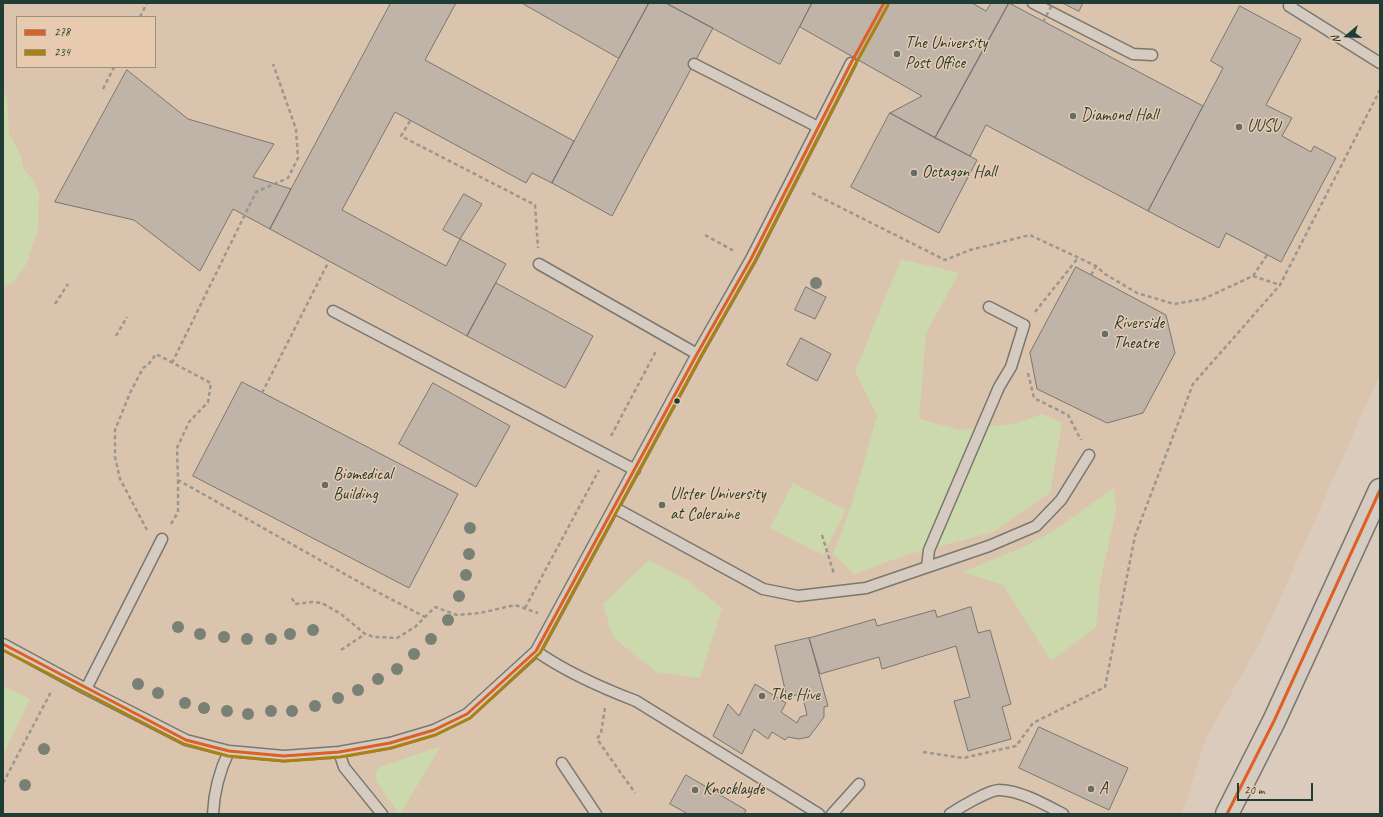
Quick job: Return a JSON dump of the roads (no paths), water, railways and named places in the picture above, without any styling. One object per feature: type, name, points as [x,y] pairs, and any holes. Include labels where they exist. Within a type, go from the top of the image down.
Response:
[{"type":"main road","points":[[1227,814],[1274,721],[1380,490]]},
{"type":"lane","points":[[1033,3],[1133,54],[1152,55]]},
{"type":"lane","points":[[1292,3],[1290,6],[1380,63]]},
{"type":"lane","points":[[3,644],[86,689],[186,740],[228,751],[284,756],[339,752],[390,743],[434,730],[467,714],[536,651],[555,619],[697,354],[751,259],[850,63]]},
{"type":"lane","points":[[694,64],[818,127]]},
{"type":"lane","points":[[539,264],[697,354]]},
{"type":"lane","points":[[927,567],[929,550],[999,386],[1011,367],[1024,325],[990,307]]},
{"type":"lane","points":[[333,311],[635,470]]},
{"type":"lane","points":[[615,508],[763,589],[798,596],[866,588],[989,546],[1036,526],[1061,500],[1089,455]]},
{"type":"lane","points":[[86,689],[162,539]]},
{"type":"lane","points":[[536,651],[548,659],[609,690],[636,701],[820,814]]},
{"type":"lane","points":[[212,814],[214,794],[221,767],[228,751]]},
{"type":"lane","points":[[339,752],[344,767],[382,814]]},
{"type":"lane","points":[[562,763],[596,814]]},
{"type":"lane","points":[[832,814],[859,784]]},
{"type":"lane","points":[[950,814],[964,804],[999,790],[1034,799],[1063,814]]},
{"type":"place","name":"The University Post Office","points":[[897,54]]},
{"type":"place","name":"Diamond Hall","points":[[1073,116]]},
{"type":"place","name":"UUSU","points":[[1239,127]]},
{"type":"place","name":"Octagon Hall","points":[[914,173]]},
{"type":"place","name":"Riverside Theatre","points":[[1105,334]]},
{"type":"place","name":"Biomedical Building","points":[[325,485]]},
{"type":"place","name":"Ulster University at Coleraine","points":[[662,505]]},
{"type":"place","name":"The Hive","points":[[762,696]]},
{"type":"place","name":"A","points":[[1091,789]]},
{"type":"place","name":"Knocklayde","points":[[695,790]]}]
